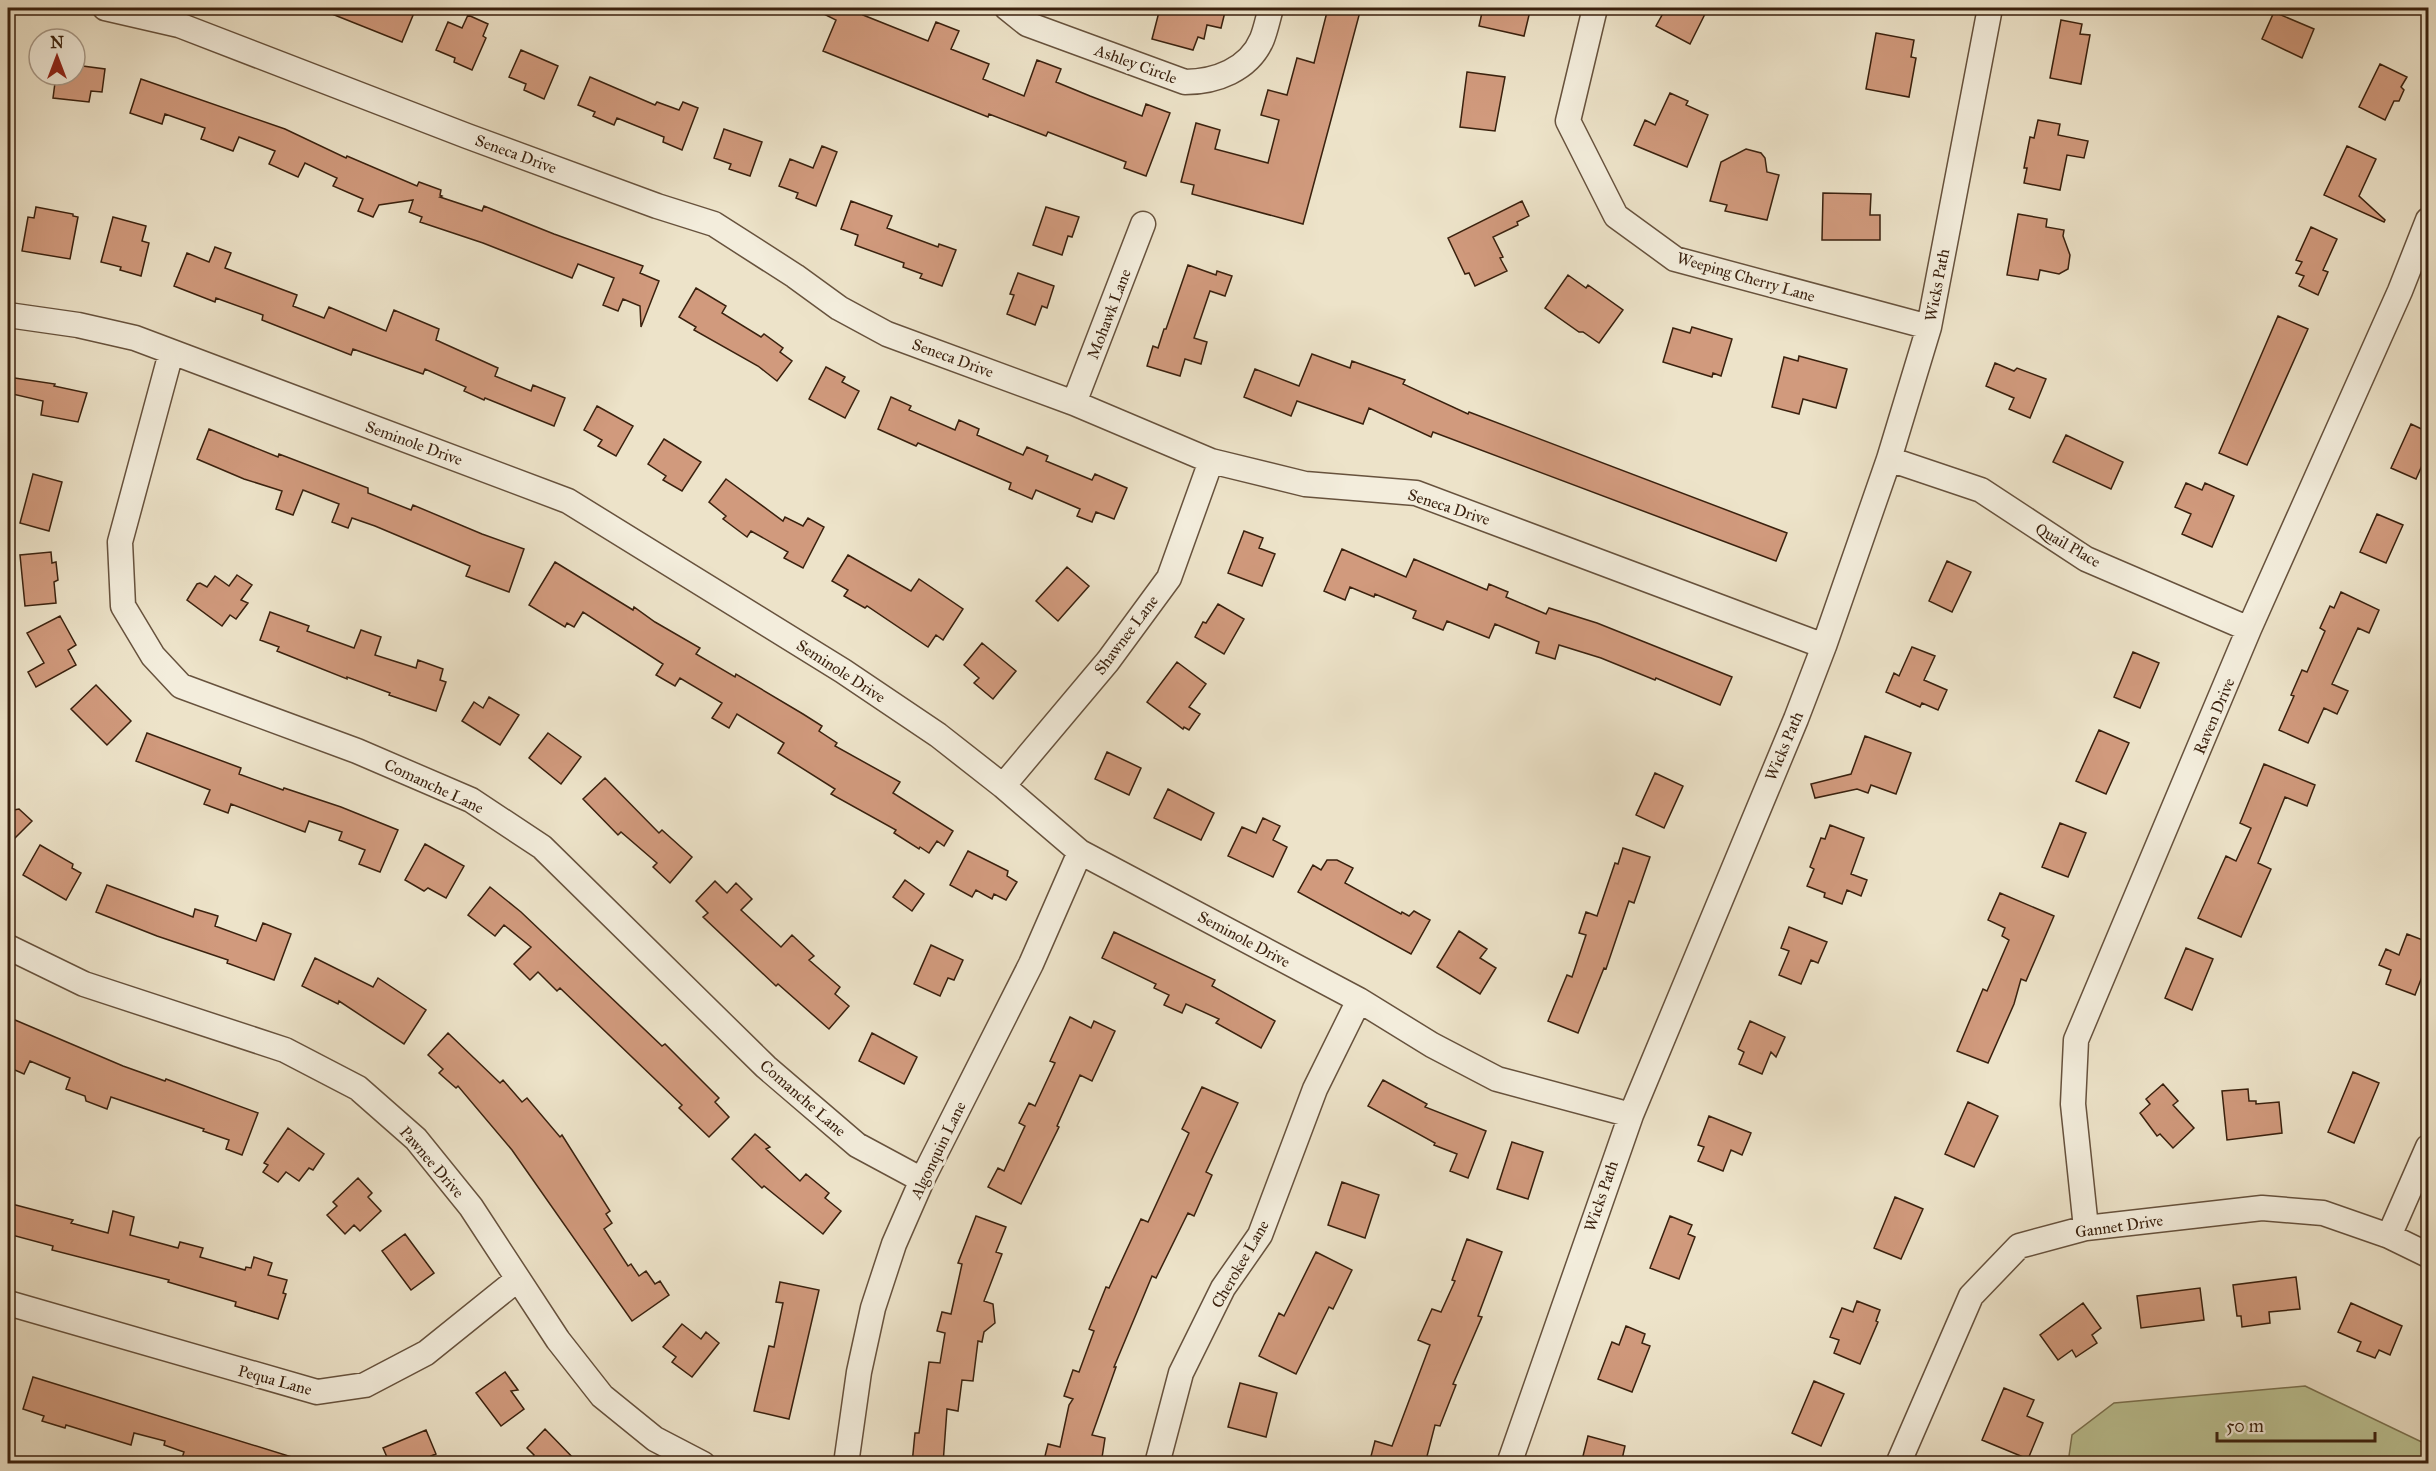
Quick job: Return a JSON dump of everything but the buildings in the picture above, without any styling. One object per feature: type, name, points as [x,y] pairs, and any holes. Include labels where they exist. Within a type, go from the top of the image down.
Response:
[{"type":"street","name":"Seneca Drive","points":[[105,8],[179,25],[478,140],[657,206],[714,224],[795,276],[839,309],[887,334],[1074,403],[1211,461],[1305,484],[1416,493],[1824,646]]},
{"type":"street","name":"Ashley Circle","points":[[1007,8],[1027,24],[1185,82],[1206,82],[1231,72],[1253,54],[1262,40],[1271,8]]},
{"type":"street","name":"Weeping Cherry Lane","points":[[1595,8],[1568,121],[1616,216],[1675,259],[1929,327]]},
{"type":"street","name":"Wicks Path","points":[[1509,1464],[1630,1115],[1796,719],[1889,459],[1929,327],[1990,8]]},
{"type":"street","name":"Raven Drive","points":[[2086,1228],[2073,1104],[2076,1040],[2249,629],[2400,291],[2428,220]]},
{"type":"street","name":"Mohawk Lane","points":[[1074,403],[1143,224]]},
{"type":"street","name":"Seminole Drive","points":[[8,315],[78,325],[135,338],[568,501],[843,671],[938,735],[1003,786],[1080,852],[1359,1000],[1432,1045],[1497,1079],[1630,1115]]},
{"type":"street","name":"Comanche Lane","points":[[171,353],[120,542],[123,606],[153,656],[182,686],[357,751],[471,800],[542,847],[766,1067],[857,1145],[922,1180]]},
{"type":"street","name":"Quail Place","points":[[1889,459],[1982,490],[2086,559],[2249,629]]},
{"type":"street","name":"Shawnee Lane","points":[[1003,786],[1108,660],[1169,578],[1211,461]]},
{"type":"street","name":"Algonquin Lane","points":[[846,1464],[860,1372],[873,1308],[894,1244],[922,1180],[1031,964],[1080,852]]},
{"type":"street","name":"Pawnee Drive","points":[[8,947],[84,984],[285,1050],[358,1088],[416,1139],[471,1207],[558,1340],[602,1396],[655,1438],[703,1464]]},
{"type":"street","name":"Cherokee Lane","points":[[1156,1464],[1181,1373],[1223,1288],[1260,1235],[1315,1089],[1359,1000]]},
{"type":"street","points":[[2389,1236],[2428,1147]]},
{"type":"street","name":"Gannet Drive","points":[[1898,1464],[1971,1296],[2019,1246],[2086,1228],[2262,1208],[2323,1213],[2389,1236],[2428,1255]]},
{"type":"street","name":"Pequa Lane","points":[[8,1303],[317,1392],[365,1385],[426,1353],[518,1279]]},
{"type":"green space","points":[[2305,1386],[2428,1445],[2428,1463],[2068,1463],[2072,1435],[2114,1403]]}]
